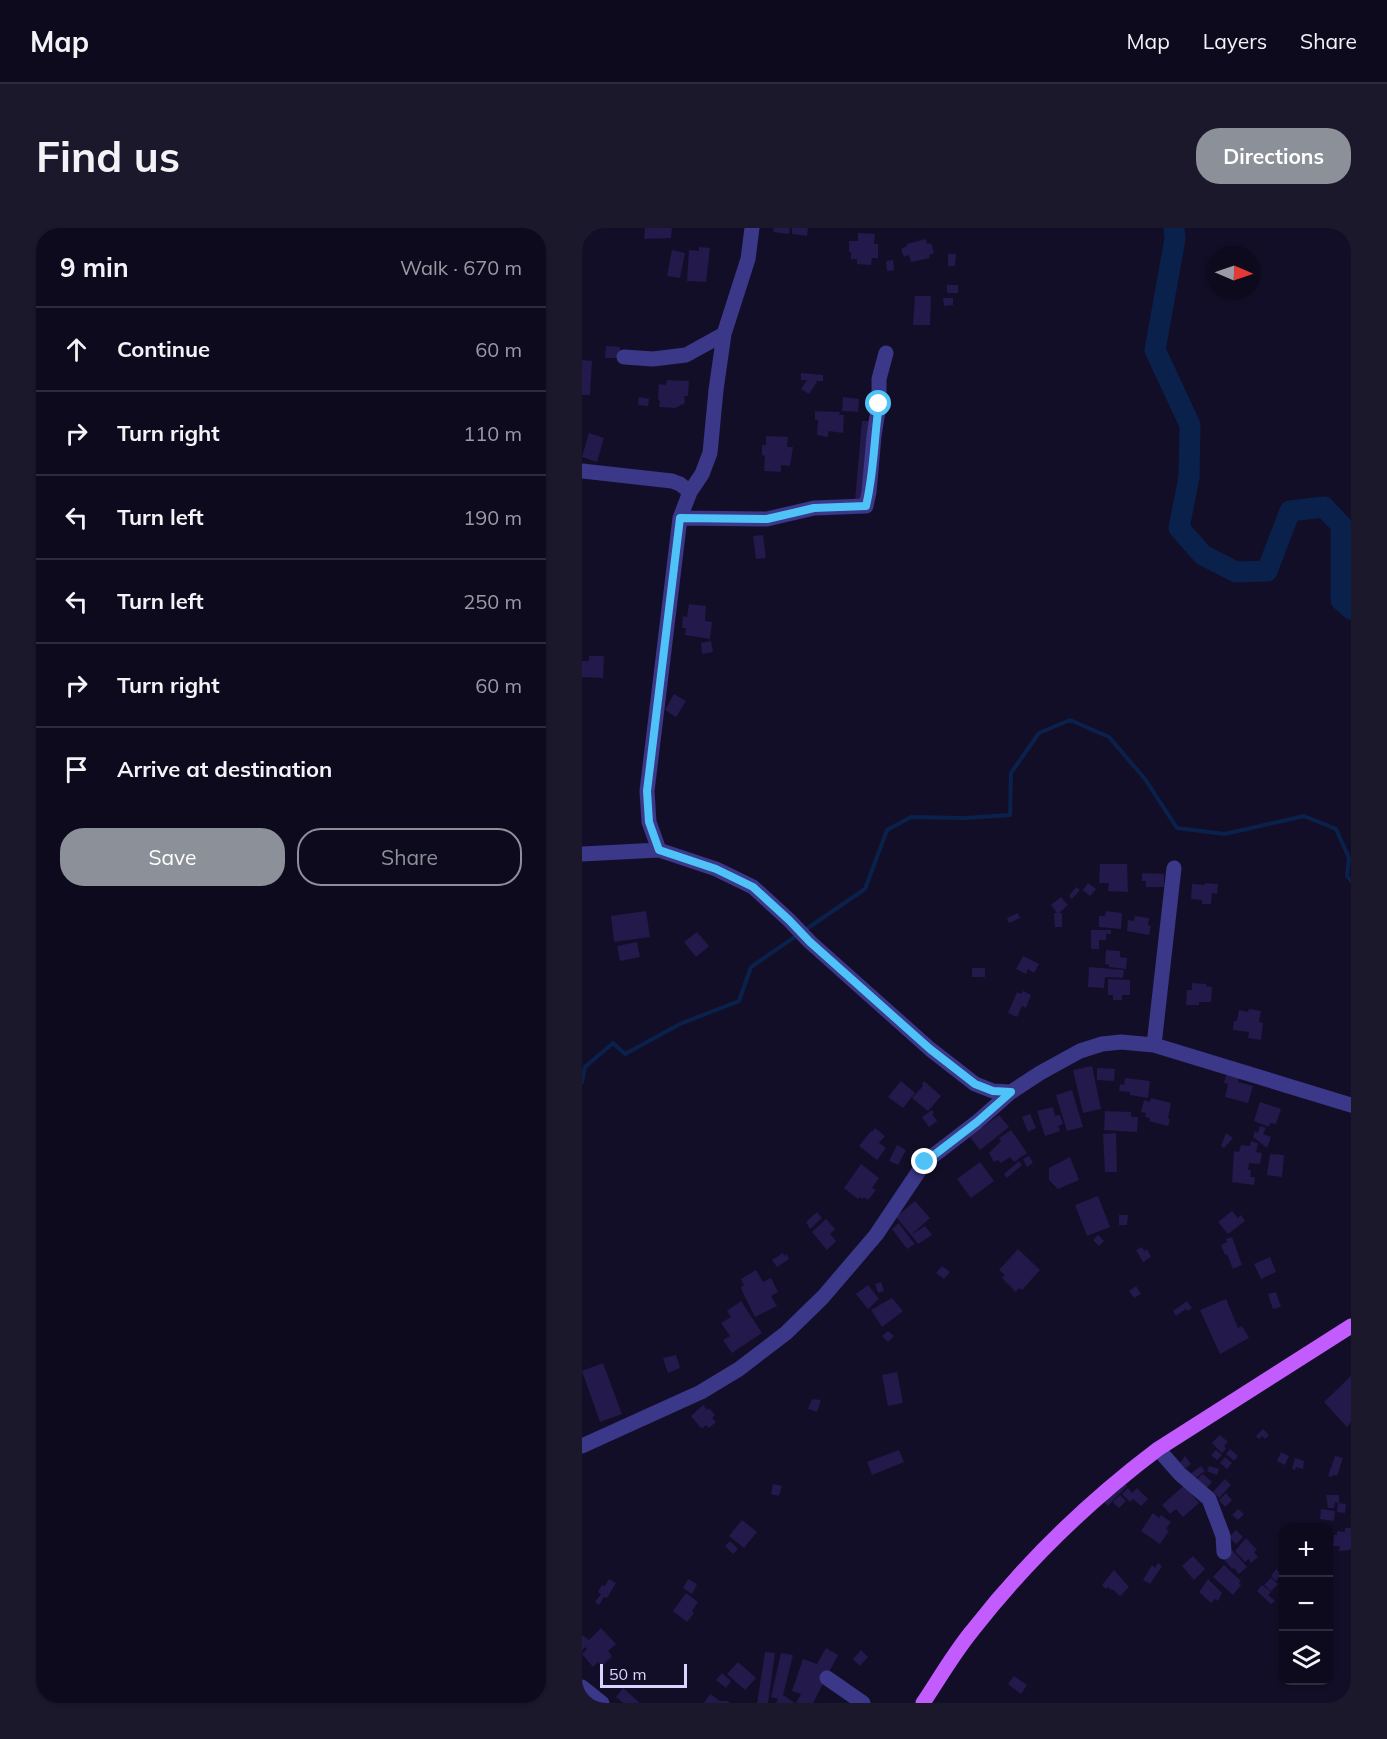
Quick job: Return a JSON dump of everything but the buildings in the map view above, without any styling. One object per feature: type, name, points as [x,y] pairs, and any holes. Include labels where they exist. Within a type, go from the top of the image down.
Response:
[{"type":"main road","points":[[923,1703],[971,1632],[1035,1557],[1134,1468],[1158,1449],[1351,1326]]},
{"type":"street","points":[[659,850],[649,822],[647,791],[680,518],[690,492],[702,474],[710,453],[724,334],[748,259],[752,228]]},
{"type":"street","points":[[624,357],[679,357],[724,334]]},
{"type":"street","points":[[680,518],[767,519],[814,508],[866,506],[879,404],[879,379],[886,353]]},
{"type":"street","points":[[582,471],[672,481],[690,492]]},
{"type":"street","points":[[582,854],[659,850],[716,869],[753,887],[810,942],[930,1049],[975,1084],[993,1091],[1011,1092]]},
{"type":"street","points":[[1154,1045],[1174,868]]},
{"type":"street","points":[[582,1446],[701,1392],[739,1369],[786,1333],[822,1297],[876,1235],[925,1162],[977,1122],[1011,1092],[1040,1072],[1080,1051],[1102,1044],[1121,1042],[1154,1045],[1351,1105]]},
{"type":"street","points":[[1158,1449],[1180,1474],[1209,1499],[1223,1536],[1224,1552]]},
{"type":"street","points":[[827,1678],[863,1703]]},
{"type":"street","points":[[582,1687],[602,1703]]},
{"type":"waterway","points":[[1174,228],[1175,239],[1155,350],[1190,425],[1189,477],[1179,528],[1203,555],[1236,572],[1267,571],[1290,511],[1324,507],[1341,525],[1341,600],[1351,609]]},
{"type":"waterway","points":[[805,930],[865,889],[887,830],[911,817],[964,818],[1010,815],[1011,773],[1039,733],[1070,720],[1109,737],[1145,779],[1177,828],[1225,834],[1304,816],[1336,829],[1349,858],[1347,876],[1351,881]]},
{"type":"waterway","points":[[582,1082],[585,1067],[613,1043],[625,1054],[680,1024],[739,1001],[751,967],[799,934]]},
{"type":"route","points":[[879,404],[866,506],[814,508],[767,519],[680,518],[647,791],[649,822],[659,850],[716,869],[753,887],[810,942],[930,1049],[975,1084],[993,1091],[1011,1092],[977,1122],[925,1162]]}]
